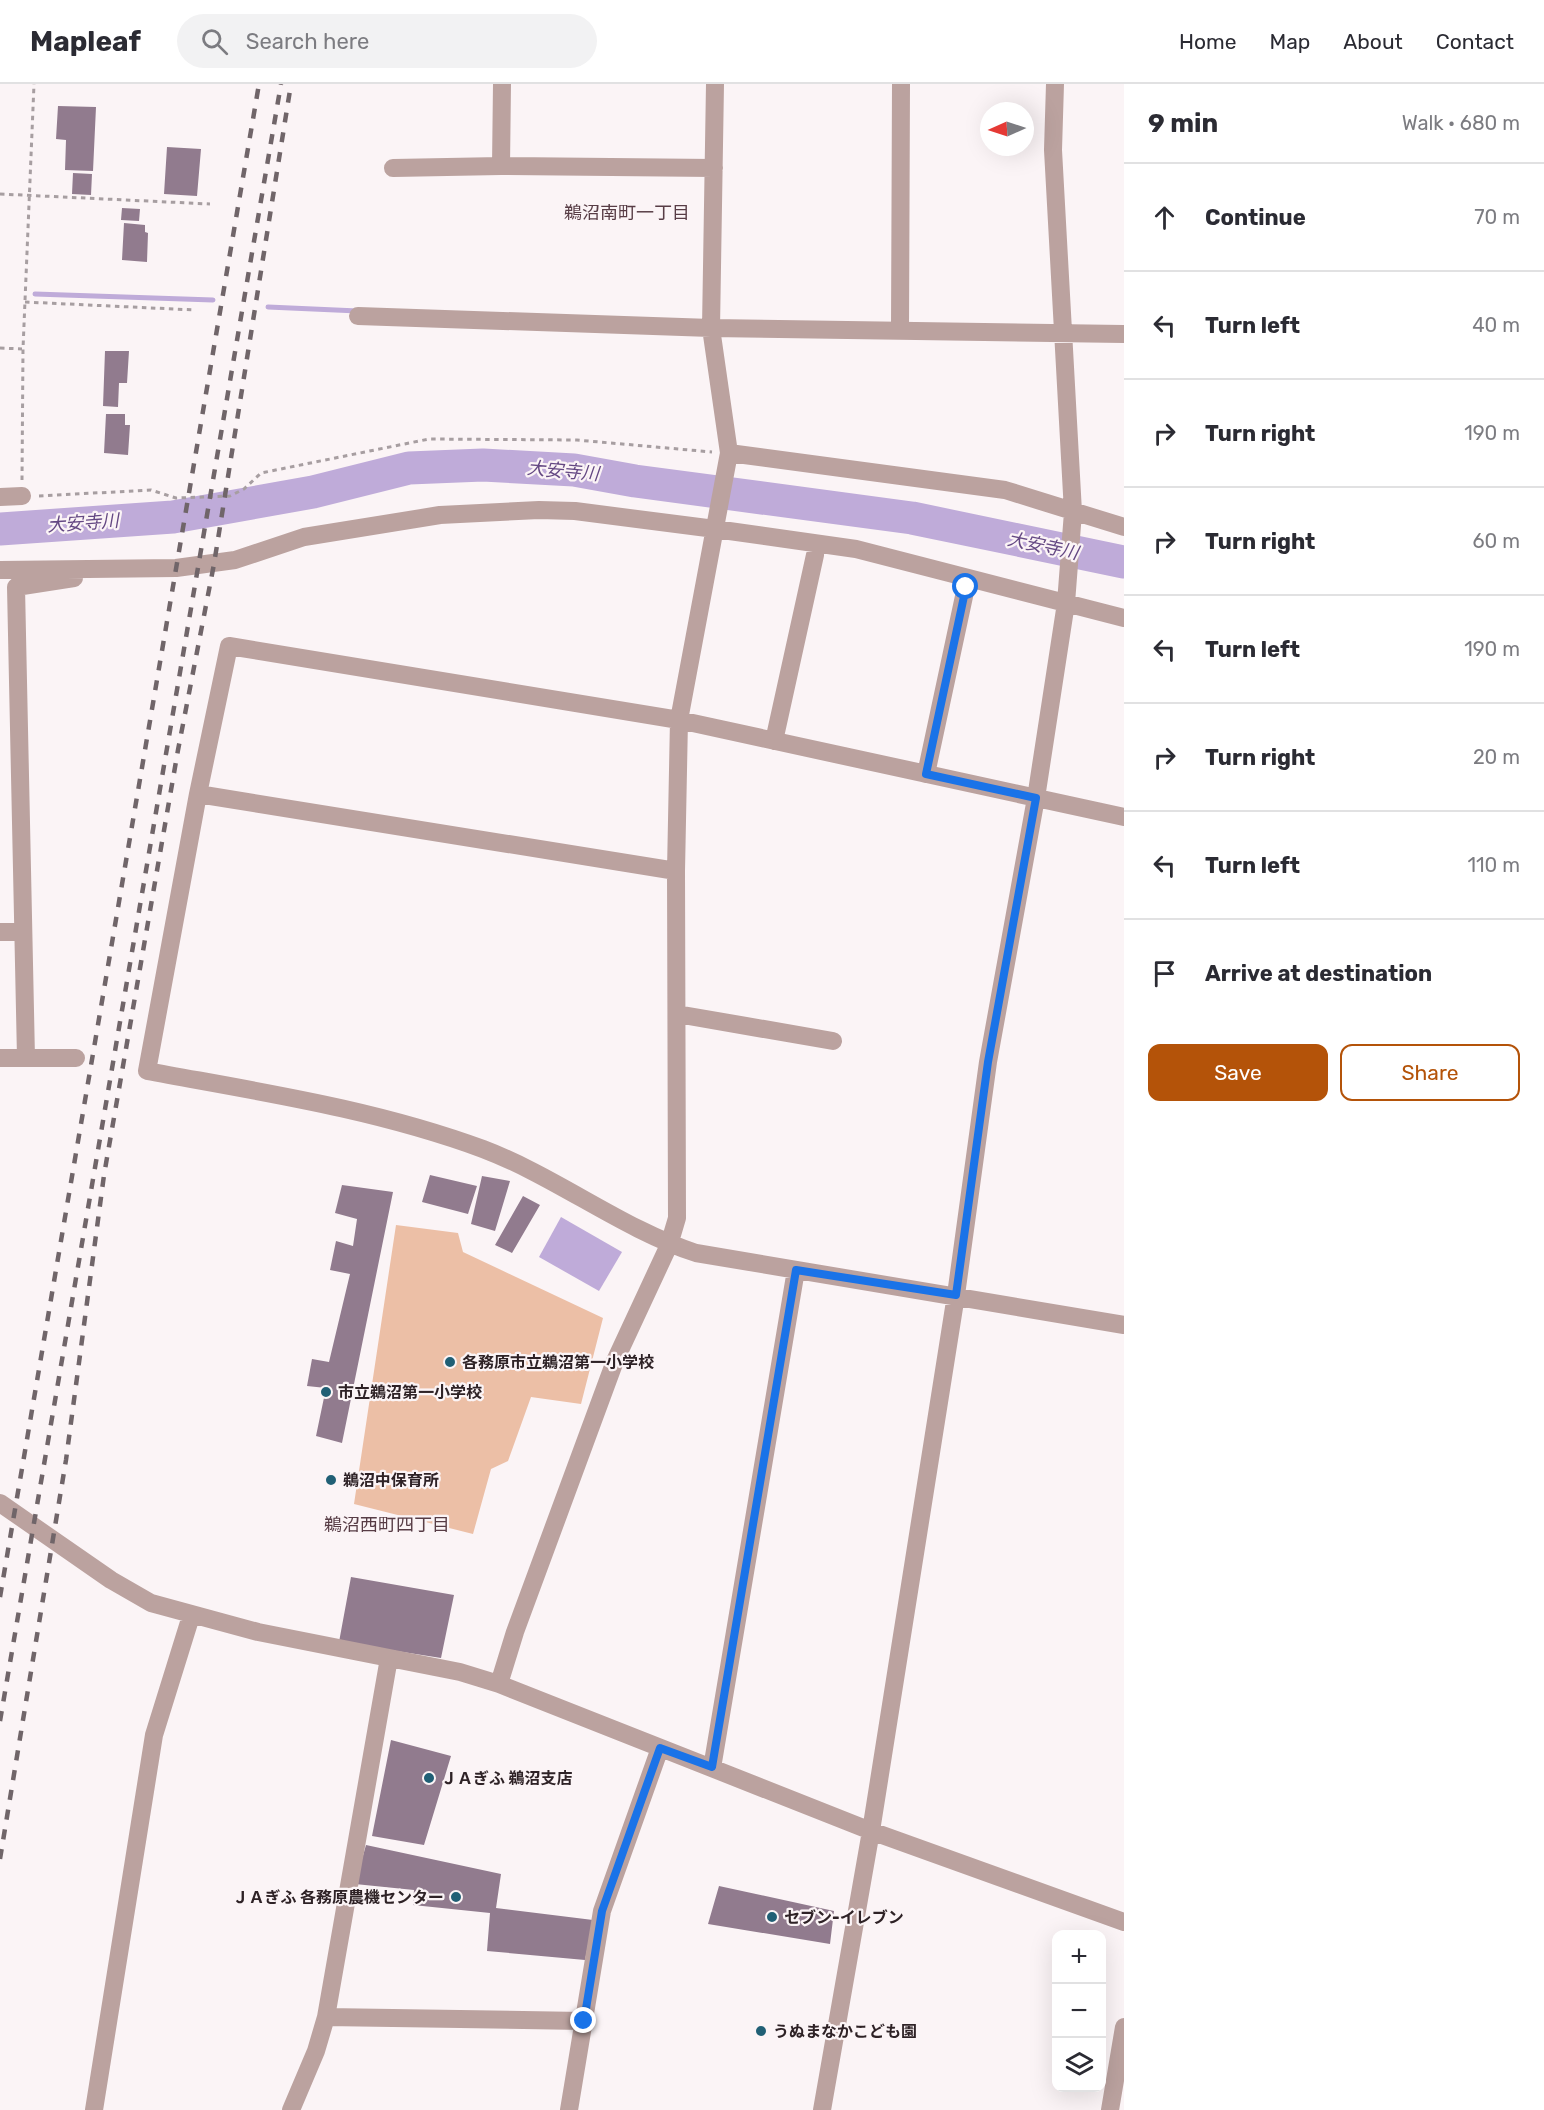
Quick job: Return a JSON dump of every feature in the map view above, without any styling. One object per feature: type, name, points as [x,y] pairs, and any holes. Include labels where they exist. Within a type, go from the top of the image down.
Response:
[{"type":"street","points":[[501,165],[502,84]]},
{"type":"street","points":[[499,1684],[515,1632],[615,1361],[669,1245],[677,1218],[676,871],[679,720],[729,454],[711,328],[715,84]]},
{"type":"street","points":[[900,329],[901,84]]},
{"type":"street","points":[[822,2110],[871,1831],[956,1295],[988,1062],[1036,798],[1067,596],[1073,518],[1053,150],[1055,84]]},
{"type":"street","points":[[393,168],[501,165],[714,168]]},
{"type":"street","points":[[358,316],[711,328],[1124,334]]},
{"type":"street","points":[[729,454],[1005,490],[1073,518],[1124,527]]},
{"type":"street","points":[[0,496],[22,496]]},
{"type":"street","points":[[0,570],[97,567],[176,568],[235,560],[304,537],[440,515],[563,511],[715,528],[856,549],[1067,596],[1124,618]]},
{"type":"street","points":[[774,741],[814,555]]},
{"type":"street","points":[[26,1058],[16,587],[81,576],[97,567]]},
{"type":"street","points":[[926,774],[966,587]]},
{"type":"street","points":[[1124,817],[679,720],[229,646],[198,794],[147,1071],[335,1105],[483,1149],[545,1176],[669,1245],[696,1253],[1124,1324]]},
{"type":"street","points":[[198,794],[676,871]]},
{"type":"street","points":[[0,932],[22,932]]},
{"type":"street","points":[[677,1014],[833,1041]]},
{"type":"street","points":[[0,1058],[76,1058]]},
{"type":"street","points":[[712,1767],[796,1270]]},
{"type":"street","points":[[0,1503],[111,1580],[151,1603],[191,1616],[460,1672],[499,1684],[871,1831],[1124,1922]]},
{"type":"street","points":[[94,2110],[154,1735],[191,1616]]},
{"type":"street","points":[[291,2110],[316,2051],[326,2017],[389,1658]]},
{"type":"street","points":[[569,2110],[602,1911],[660,1748]]},
{"type":"street","points":[[326,2017],[584,2021]]},
{"type":"street","points":[[1110,2110],[1124,2027]]},
{"type":"path","points":[[34,84],[23,349],[22,496],[151,490],[176,498],[230,496],[244,489],[261,473],[429,439],[577,440],[729,454]]},
{"type":"path","points":[[0,194],[210,204]]},
{"type":"path","points":[[25,302],[195,310]]},
{"type":"path","points":[[0,348],[23,349]]},
{"type":"shaded area","points":[[561,1217],[622,1252],[599,1291],[539,1257]]},
{"type":"shaded area","points":[[396,1225],[458,1233],[463,1252],[603,1318],[581,1404],[531,1397],[508,1461],[491,1469],[473,1534],[354,1504]]},
{"type":"building","points":[[58,106],[96,107],[93,171],[65,170],[66,140],[56,139]]},
{"type":"building","points":[[167,147],[201,149],[197,196],[164,194]]},
{"type":"building","points":[[73,173],[92,174],[91,195],[72,194]]},
{"type":"building","points":[[122,208],[140,209],[139,221],[121,220]]},
{"type":"building","points":[[124,223],[145,225],[145,232],[148,233],[147,262],[122,260]]},
{"type":"building","points":[[105,351],[129,351],[127,383],[119,383],[118,407],[103,406]]},
{"type":"building","points":[[106,414],[125,414],[125,425],[130,425],[128,455],[104,453]]},
{"type":"building","points":[[430,1175],[477,1186],[468,1214],[422,1202]]},
{"type":"building","points":[[482,1176],[510,1181],[495,1231],[471,1224]]},
{"type":"building","points":[[342,1185],[393,1192],[342,1443],[316,1436],[326,1388],[307,1386],[312,1359],[329,1362],[350,1274],[330,1270],[336,1241],[353,1246],[357,1219],[335,1213]]},
{"type":"building","points":[[523,1196],[540,1205],[512,1253],[495,1245]]},
{"type":"building","points":[[351,1577],[454,1595],[441,1658],[339,1642]]},
{"type":"building","name":"ＪＡぎふ 各務原農機センター","points":[[391,1740],[451,1756],[424,1845],[372,1836]]},
{"type":"building","name":"ＪＡぎふ 各務原農機センター","points":[[366,1845],[501,1874],[496,1908],[593,1920],[585,1960],[487,1951],[490,1913],[413,1905],[414,1890],[355,1884]]},
{"type":"building","name":"セブン-イレブン","points":[[719,1886],[834,1911],[830,1944],[708,1924]]},
{"type":"waterway","points":[[35,294],[213,300]]},
{"type":"waterway","points":[[268,307],[358,311]]},
{"type":"waterway","name":"大安寺川","points":[[0,529],[173,517],[313,492],[409,468],[483,465],[574,470],[635,481],[912,518],[1124,562]]},
{"type":"railway","points":[[0,1597],[259,84]]},
{"type":"railway","points":[[0,1721],[281,84]]},
{"type":"railway","points":[[0,1859],[66,1460],[104,1175],[178,750],[214,564],[291,84]]},
{"type":"place","name":"各務原市立鵜沼第一小学校","points":[[450,1362]]},
{"type":"place","name":"市立鵜沼第一小学校","points":[[326,1392]]},
{"type":"place","name":"鵜沼中保育所","points":[[331,1480]]},
{"type":"place","name":"ＪＡぎふ 鵜沼支店","points":[[429,1778]]},
{"type":"place","name":"ＪＡぎふ 各務原農機センター","points":[[456,1897]]},
{"type":"place","name":"セブン-イレブン","points":[[772,1917]]},
{"type":"place","name":"うぬまなかこども園","points":[[761,2031]]},
{"type":"district","name":"鵜沼南町一丁目","points":[[627,213]]},
{"type":"district","name":"鵜沼西町四丁目","points":[[387,1525]]},
{"type":"route","points":[[584,2021],[602,1911],[660,1748],[712,1767],[796,1270],[956,1295],[988,1062],[1036,798],[926,774],[966,587]]}]
